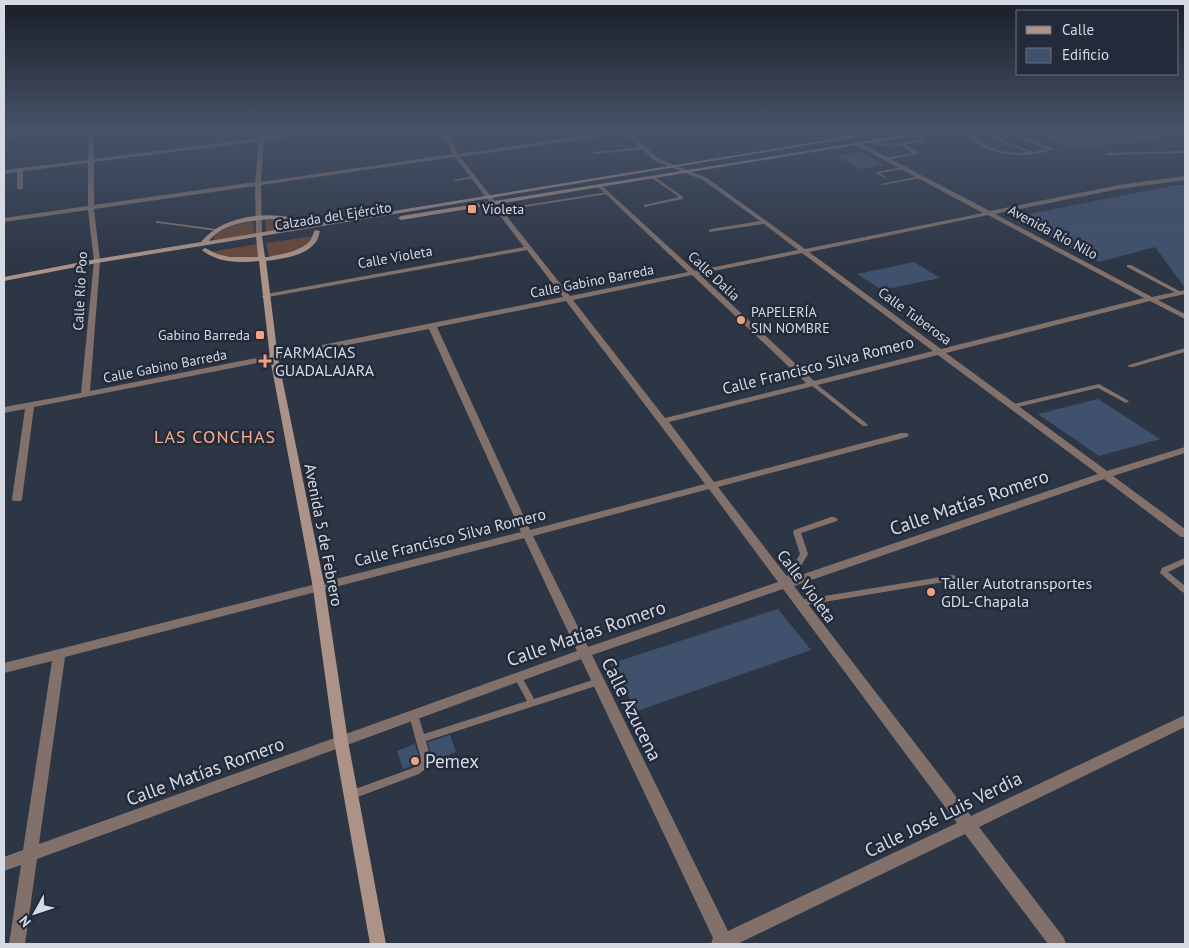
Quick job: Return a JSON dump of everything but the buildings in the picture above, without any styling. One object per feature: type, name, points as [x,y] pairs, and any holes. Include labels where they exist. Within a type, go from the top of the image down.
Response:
[{"type":"main road","name":"Calzada del Ejército","points":[[494,203],[636,174]]},
{"type":"main road","name":"Calzada del Ejército","points":[[4,279],[315,228],[515,200],[672,174]]},
{"type":"main road","points":[[259,218],[294,219],[315,228],[317,235],[305,248],[279,257],[262,260],[226,259],[214,256],[204,247],[209,235],[217,230],[259,218]]},
{"type":"main road","name":"Avenida 5 de Febrero","points":[[259,238],[274,358],[319,588],[341,741],[378,944]]},
{"type":"street","points":[[20,174],[20,188]]},
{"type":"street","name":"Calle Río Poo","points":[[85,394],[96,264],[91,208],[92,174]]},
{"type":"street","name":"Avenida 5 de Febrero","points":[[259,174],[259,238]]},
{"type":"street","points":[[4,220],[327,174]]},
{"type":"street","name":"Calle Violeta","points":[[472,174],[569,298],[1058,944]]},
{"type":"street","name":"Calle Tuberosa","points":[[692,174],[704,180],[765,222],[1185,534]]},
{"type":"street","name":"Avenida Río Nilo","points":[[916,174],[1185,317]]},
{"type":"street","name":"Calle Gabino Barreda","points":[[4,410],[274,358],[1119,187],[1185,178]]},
{"type":"street","name":"Calle Dalia","points":[[600,186],[692,274],[813,384]]},
{"type":"street","points":[[711,231],[765,222]]},
{"type":"street","name":"Calle Violeta","points":[[266,296],[529,248]]},
{"type":"street","name":"Calle Francisco Silva Romero","points":[[663,422],[1151,298],[1182,292]]},
{"type":"street","name":"Calle Azucena","points":[[432,326],[527,534],[722,943]]},
{"type":"street","points":[[17,499],[30,405]]},
{"type":"street","name":"Calle Francisco Silva Romero","points":[[4,668],[319,588],[904,435]]},
{"type":"street","name":"Calle Matías Romero","points":[[4,864],[584,653],[1106,475],[1185,450]]},
{"type":"street","points":[[17,944],[59,654]]},
{"type":"street","name":"Calle José Luis Verdia","points":[[722,943],[1185,721]]},
{"type":"lane","points":[[881,174],[884,177]]},
{"type":"lane","points":[[455,180],[474,177]]},
{"type":"lane","points":[[645,206],[682,198],[653,177]]},
{"type":"lane","points":[[882,184],[921,177]]},
{"type":"lane","points":[[585,188],[594,195]]},
{"type":"lane","points":[[494,203],[523,207],[608,193]]},
{"type":"lane","points":[[515,200],[523,207]]},
{"type":"lane","points":[[158,222],[217,230]]},
{"type":"lane","points":[[1128,266],[1182,292]]},
{"type":"lane","points":[[1131,366],[1185,350]]},
{"type":"lane","points":[[813,384],[865,426]]},
{"type":"lane","points":[[1014,406],[1099,386],[1126,400]]},
{"type":"lane","points":[[786,585],[804,554],[797,532],[834,520]]},
{"type":"lane","points":[[1185,561],[1165,570],[1164,573],[1185,590]]},
{"type":"lane","points":[[800,603],[954,578]]},
{"type":"lane","points":[[518,677],[532,703]]},
{"type":"lane","points":[[421,739],[599,682]]},
{"type":"lane","points":[[351,795],[416,771],[423,766],[426,759],[414,715]]},
{"type":"shaded area","points":[[282,218],[309,225],[266,232],[265,219]]},
{"type":"shaded area","points":[[253,222],[255,234],[213,241],[214,236],[228,227]]},
{"type":"shaded area","points":[[314,236],[300,249],[269,257],[266,243]]},
{"type":"shaded area","points":[[257,244],[260,258],[226,258],[210,252]]},
{"type":"place","name":"Violeta","points":[[472,209]]},
{"type":"place","name":"PAPELERÍA SIN NOMBRE","points":[[741,320]]},
{"type":"place","name":"Gabino Barreda","points":[[260,335]]},
{"type":"place","name":"FARMACIAS GUADALAJARA","points":[[265,361]]},
{"type":"place","name":"Taller Autotransportes GDL-Chapala","points":[[931,592]]},
{"type":"place","name":"Pemex","points":[[415,761]]},
{"type":"district","name":"LAS CONCHAS","points":[[215,436]]}]
